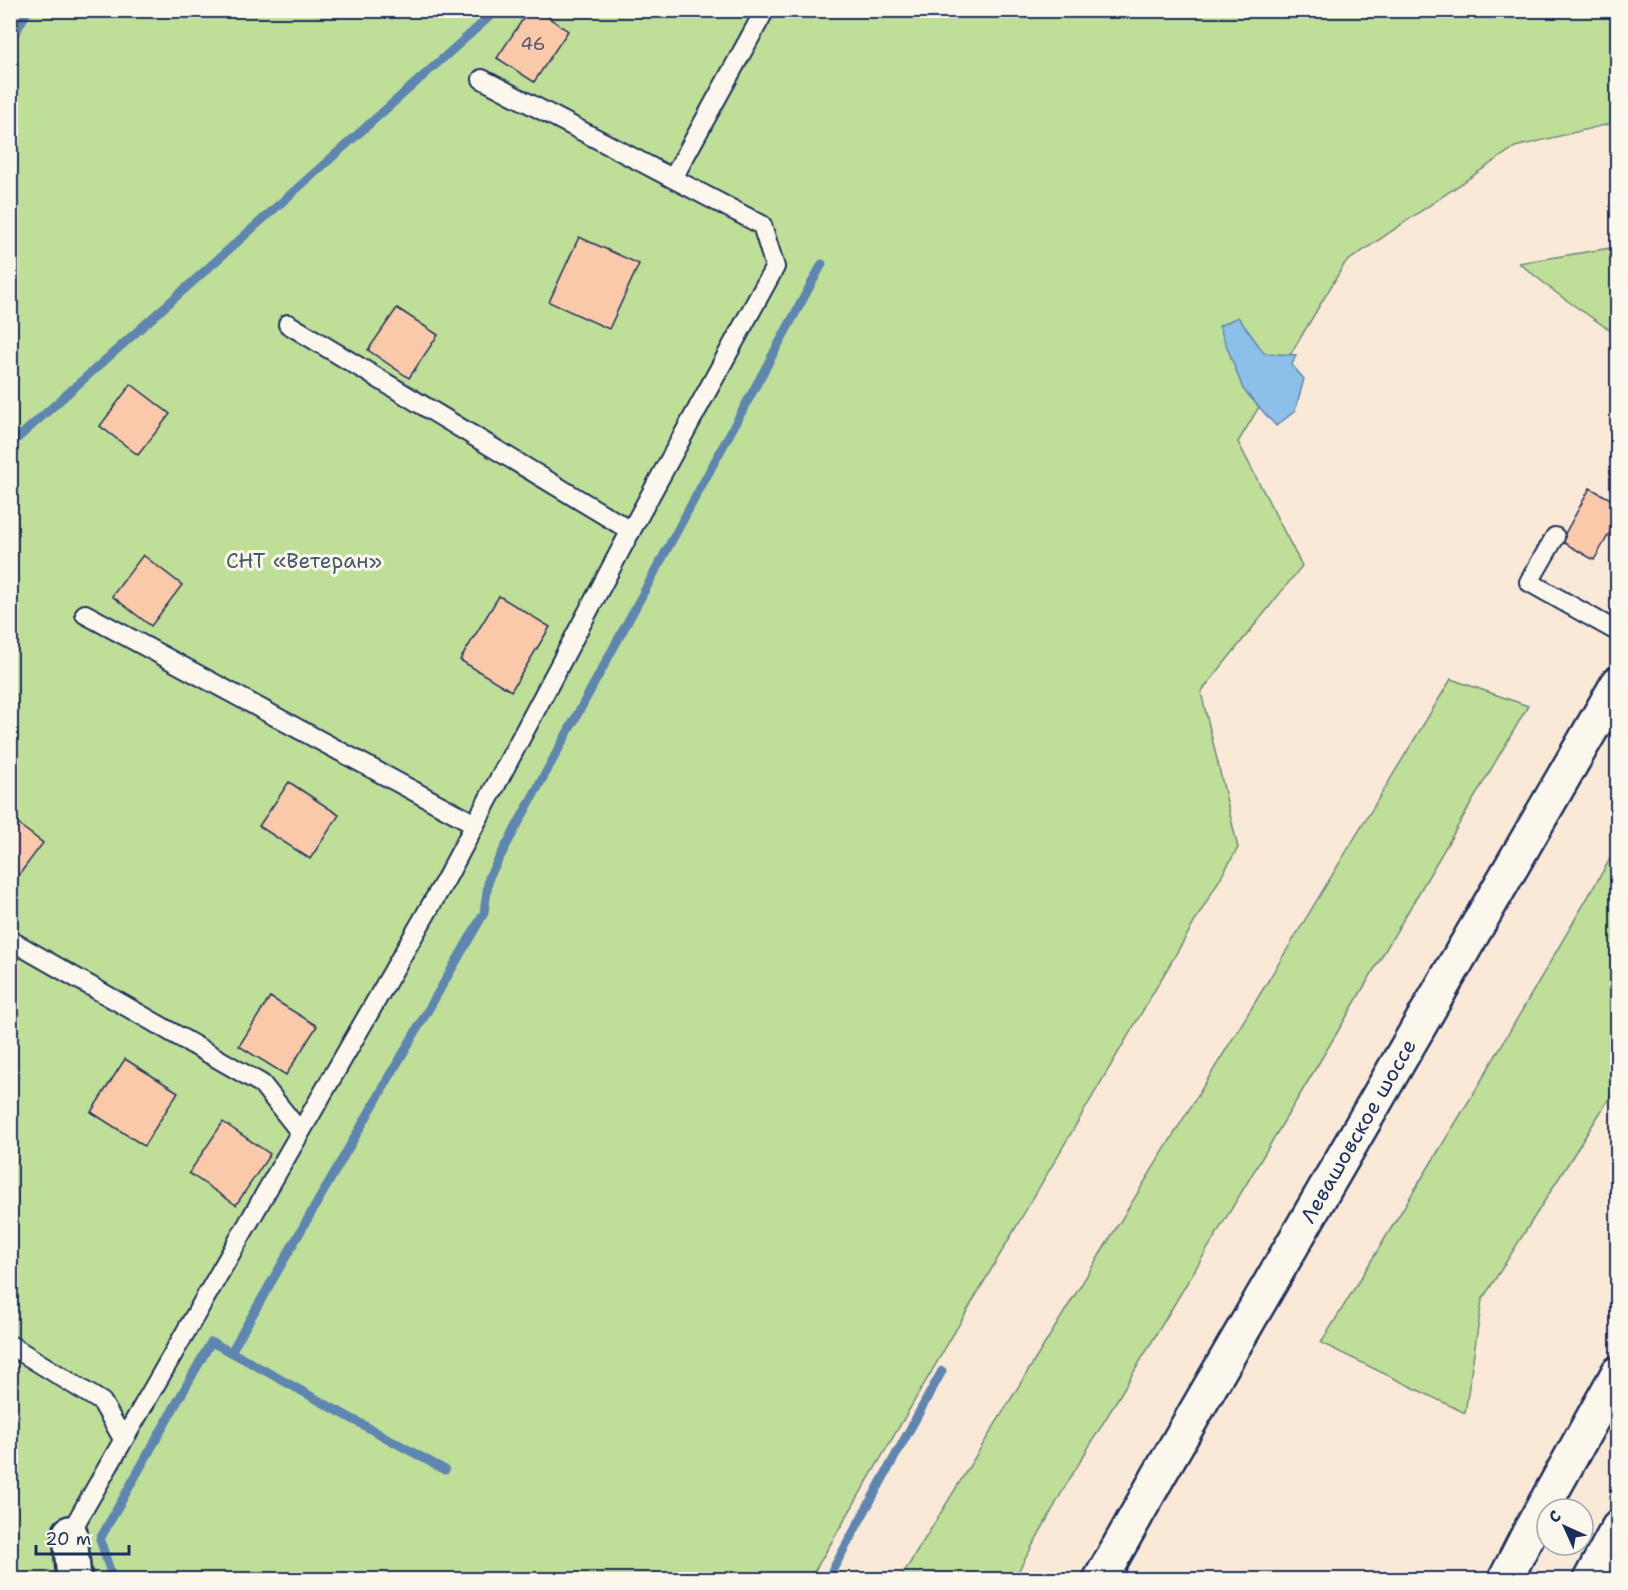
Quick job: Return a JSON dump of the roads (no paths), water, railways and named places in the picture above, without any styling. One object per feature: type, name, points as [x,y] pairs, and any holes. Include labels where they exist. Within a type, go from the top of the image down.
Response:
[{"type":"main road","name":"Левашовское шоссе","points":[[1100,1580],[1164,1464],[1617,683]]},
{"type":"main road","points":[[1505,1580],[1617,1373]]},
{"type":"main road","points":[[1603,1558],[1617,1528]]},
{"type":"main road","points":[[70,1533],[74,1580]]},
{"type":"lane","points":[[673,178],[765,10]]},
{"type":"lane","points":[[70,1533],[440,890],[775,267],[762,225],[482,79]]},
{"type":"lane","points":[[288,324],[631,531]]},
{"type":"lane","points":[[1555,537],[1529,582],[1617,632]]},
{"type":"lane","points":[[85,614],[476,824]]},
{"type":"lane","points":[[10,940],[262,1084],[300,1132]]},
{"type":"lane","points":[[10,1345],[102,1402],[123,1439]]},
{"type":"water","points":[[1238,317],[1264,353],[1296,355],[1292,365],[1304,379],[1295,411],[1276,426],[1243,389],[1219,326]]},
{"type":"waterway","points":[[10,42],[28,10]]},
{"type":"waterway","points":[[10,445],[497,10]]},
{"type":"waterway","points":[[113,1580],[100,1539],[211,1342],[231,1352],[484,913],[489,877],[822,264]]},
{"type":"waterway","points":[[231,1352],[445,1470]]},
{"type":"waterway","points":[[827,1580],[942,1371]]},
{"type":"park label","name":"СНТ «Ветеран»","points":[[304,561]]}]
